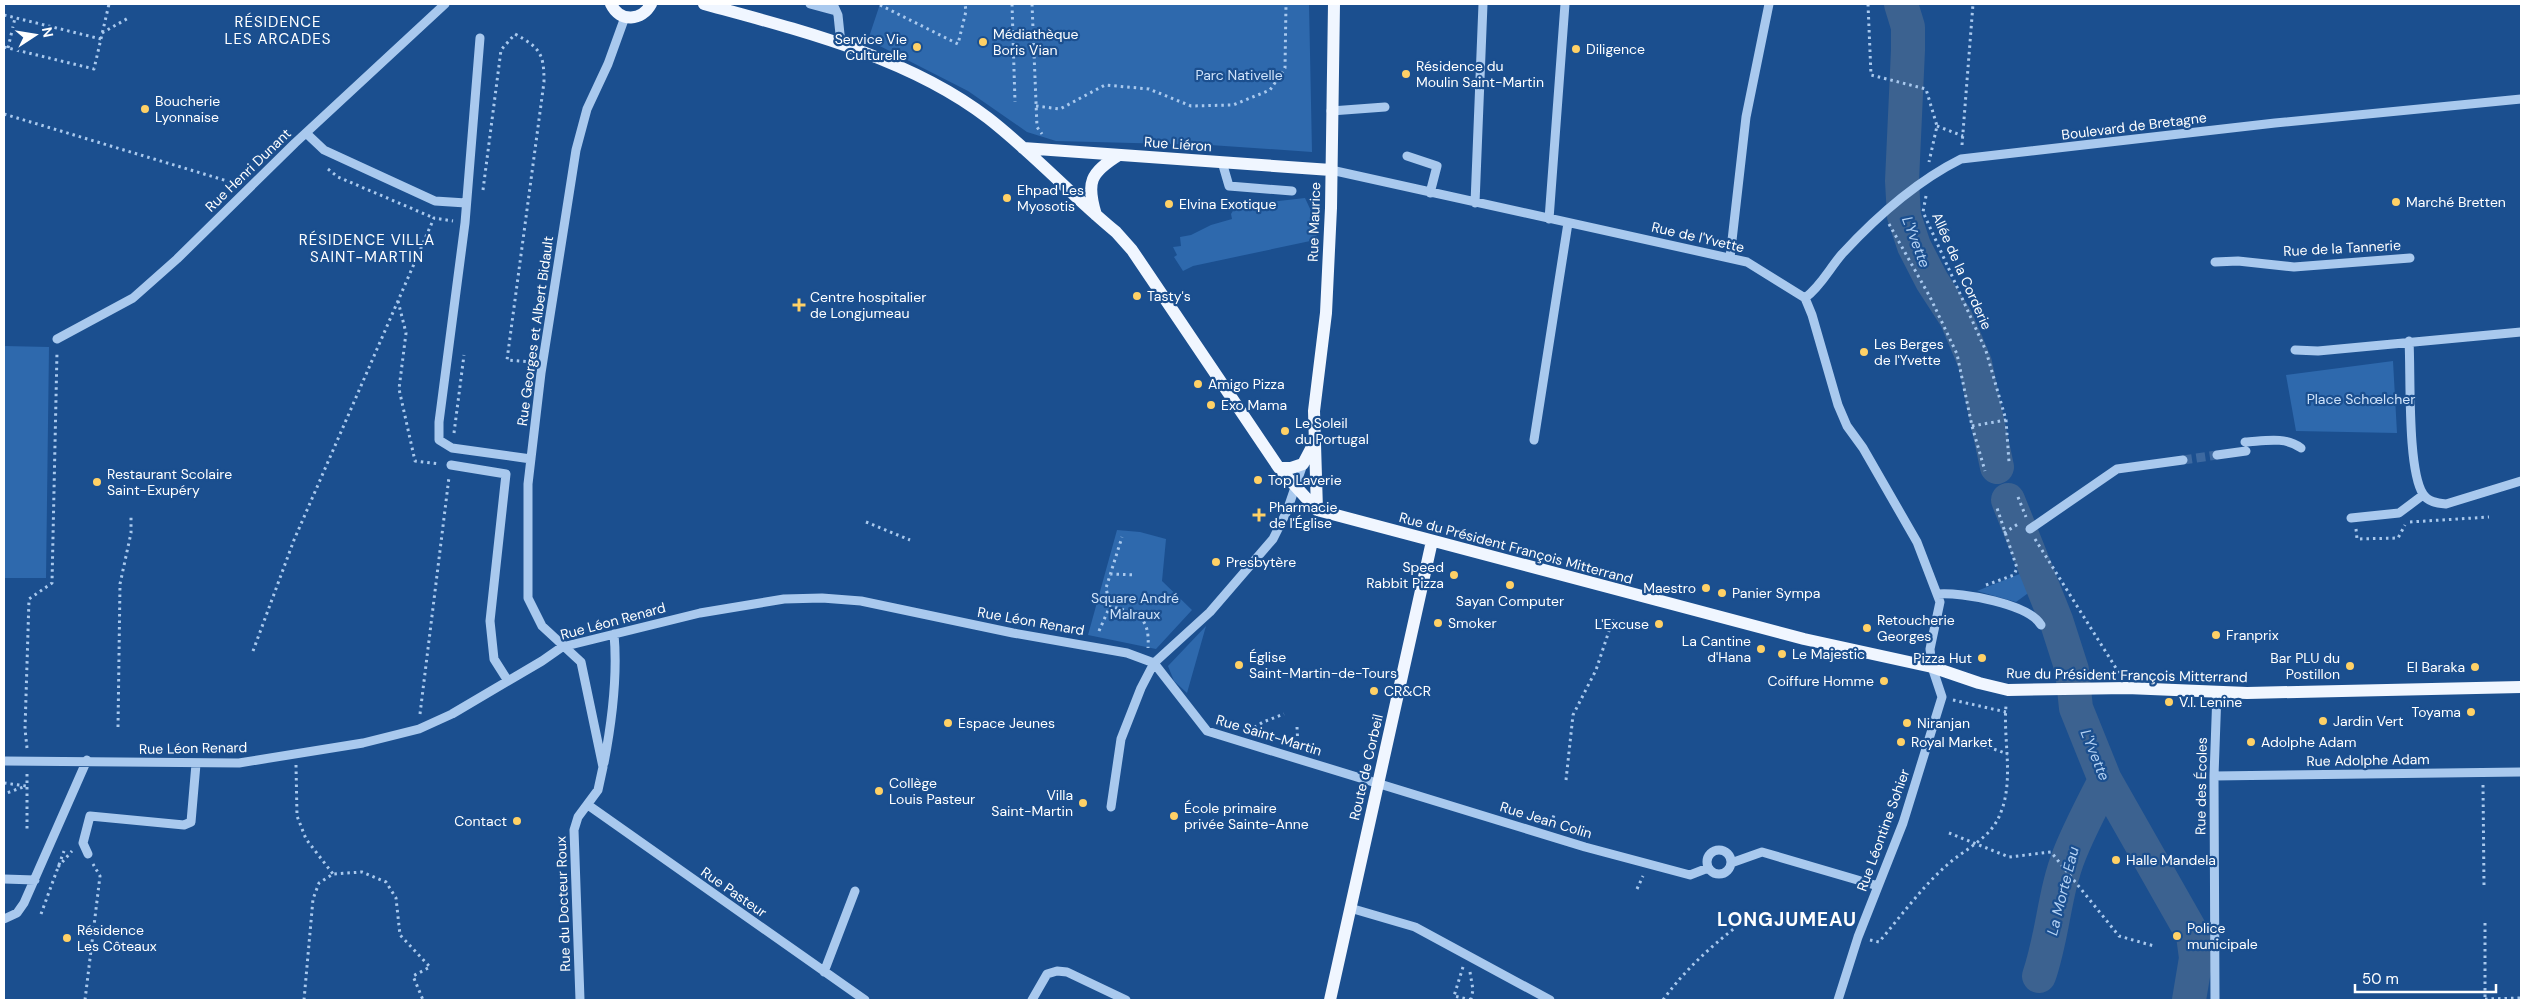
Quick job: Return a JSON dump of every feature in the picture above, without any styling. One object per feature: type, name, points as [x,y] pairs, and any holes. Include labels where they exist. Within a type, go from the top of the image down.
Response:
[{"type":"main road","points":[[611,4],[618,14],[625,17],[638,17],[651,4]]},
{"type":"main road","name":"Rue du Président François Mitterrand","points":[[704,4],[841,44],[929,80],[988,118],[1116,232],[1132,250],[1280,468],[1296,489],[1317,510],[1804,639],[1932,667],[1978,683],[2008,690],[2127,688],[2217,692],[2521,687]]},
{"type":"main road","name":"Rue Maurice","points":[[1317,510],[1314,411],[1326,313],[1334,4]]},
{"type":"main road","name":"Rue Liéron","points":[[1023,148],[1057,152],[1330,170]]},
{"type":"main road","points":[[1096,216],[1091,197],[1090,183],[1097,170],[1119,155]]},
{"type":"main road","name":"Rue Maurice","points":[[1303,464],[1315,441]]},
{"type":"main road","points":[[1280,468],[1291,468],[1303,464]]},
{"type":"main road","name":"Route de Corbeil","points":[[1330,1000],[1432,541]]},
{"type":"street","name":"Rue Henri Dunant","points":[[57,338],[133,298],[445,4]]},
{"type":"street","points":[[810,4],[835,8],[841,44]]},
{"type":"street","points":[[1475,203],[1483,4]]},
{"type":"street","points":[[1549,219],[1566,4]]},
{"type":"street","points":[[1730,258],[1746,117],[1769,4]]},
{"type":"street","name":"Rue Georges et Albert Bidault","points":[[562,646],[542,626],[528,598],[528,484],[543,363],[576,150],[587,109],[608,64],[625,17]]},
{"type":"street","points":[[480,38],[465,222],[439,422],[439,440],[452,448],[531,459]]},
{"type":"street","name":"Boulevard de Bretagne","points":[[1805,298],[1822,283],[1840,256],[1884,211],[1928,177],[1968,157],[2034,152],[2275,123],[2521,99]]},
{"type":"street","points":[[1331,111],[1385,107]]},
{"type":"street","points":[[306,133],[324,150],[435,201],[466,203]]},
{"type":"street","points":[[1407,156],[1437,166],[1430,193]]},
{"type":"street","points":[[1222,162],[1229,186],[1292,192]]},
{"type":"street","name":"Rue de l'Yvette","points":[[1330,170],[1747,262],[1805,298]]},
{"type":"street","points":[[1534,440],[1568,223]]},
{"type":"street","name":"Rue de la Tannerie","points":[[2215,262],[2238,261],[2294,267],[2410,258]]},
{"type":"street","points":[[1805,298],[1812,315],[1838,405],[1847,426],[1863,448],[1917,542],[1938,594],[1940,612],[1930,649],[1932,667],[1942,697]]},
{"type":"street","points":[[2295,350],[2318,351],[2521,332]]},
{"type":"street","points":[[2409,341],[2414,460],[2418,483],[2423,495],[2434,503],[2446,504],[2521,481]]},
{"type":"street","points":[[2217,455],[2283,440],[2292,442],[2301,448]]},
{"type":"street","points":[[2030,529],[2117,469],[2183,460]]},
{"type":"street","points":[[1111,807],[1121,739],[1151,662],[1210,612],[1273,539],[1296,489],[1303,464]]},
{"type":"street","points":[[451,465],[506,474],[490,621],[494,659],[508,681]]},
{"type":"street","points":[[2353,517],[2399,513],[2423,495]]},
{"type":"street","points":[[1938,594],[1952,593],[2028,612],[2036,617],[2041,625]]},
{"type":"street","name":"Rue Léon Renard","points":[[4,760],[87,760],[196,764],[239,763],[363,743],[419,729],[452,714],[562,646],[700,612],[784,598],[861,601],[1013,633],[1127,653],[1151,662]]},
{"type":"street","points":[[603,767],[616,668],[614,634]]},
{"type":"street","name":"Rue du Docteur Roux","points":[[562,646],[581,662],[603,767],[598,790],[578,817],[573,837],[580,1000]]},
{"type":"street","name":"Rue Saint-Martin","points":[[1151,662],[1207,731],[1377,782]]},
{"type":"street","name":"Rue des Écoles","points":[[2215,1000],[2214,776],[2217,692]]},
{"type":"street","name":"Rue Léontine Sohier","points":[[1838,1000],[1858,937],[1903,823],[1942,697]]},
{"type":"street","points":[[4,919],[17,913],[24,903],[87,760]]},
{"type":"street","points":[[86,850],[86,824],[90,816],[184,825],[191,822],[196,764]]},
{"type":"street","name":"Rue Adolphe Adam","points":[[2214,776],[2521,772]]},
{"type":"street","name":"Rue Jean Colin","points":[[1377,782],[1585,847],[1690,874],[1708,868],[1714,873],[1721,874],[1728,870],[1731,863],[1762,852],[1878,886]]},
{"type":"street","name":"Rue Pasteur","points":[[588,805],[865,1000]]},
{"type":"street","points":[[1708,868],[1708,856],[1718,850],[1729,855],[1731,863]]},
{"type":"street","points":[[4,879],[34,880]]},
{"type":"street","points":[[824,972],[855,891]]},
{"type":"street","points":[[1350,908],[1415,927],[1550,1000]]},
{"type":"street","points":[[1032,1000],[1047,974],[1057,971],[1067,972],[1126,1000]]},
{"type":"path","points":[[15,18],[6,48],[94,69],[109,4]]},
{"type":"path","points":[[880,4],[958,44],[966,10],[965,4]]},
{"type":"path","points":[[1012,4],[1015,102]]},
{"type":"path","points":[[1032,4],[1036,127],[1057,152]]},
{"type":"path","points":[[1036,106],[1060,109],[1105,85],[1148,89],[1191,106],[1233,105],[1252,98],[1270,90],[1285,68],[1286,4]]},
{"type":"path","name":"Allée de la Corderie","points":[[1868,4],[1871,76],[1900,84],[1926,88],[1937,126],[1923,212],[1986,351],[2006,420],[2009,462]]},
{"type":"path","points":[[1937,126],[1963,136],[1973,4]]},
{"type":"path","points":[[4,15],[101,39]]},
{"type":"path","points":[[102,34],[130,17]]},
{"type":"path","points":[[483,196],[500,50],[515,34],[531,43],[544,61],[544,82],[507,360],[543,363]]},
{"type":"path","points":[[4,114],[250,188]]},
{"type":"path","points":[[1884,211],[1958,354],[1972,426],[1986,471]]},
{"type":"path","points":[[253,651],[294,540],[434,218],[465,222]]},
{"type":"path","points":[[398,299],[406,332],[399,389],[415,461],[451,465]]},
{"type":"path","points":[[27,830],[26,786],[28,760],[25,729],[28,599],[52,583],[57,338]]},
{"type":"path","points":[[1972,426],[2006,420]]},
{"type":"path","points":[[1971,597],[1976,588],[2014,575],[2018,568],[1996,505]]},
{"type":"path","points":[[118,727],[120,584],[131,533],[131,514]]},
{"type":"path","points":[[2353,517],[2357,540],[2398,538],[2406,523],[2416,521],[2489,517]]},
{"type":"path","points":[[866,522],[910,540]]},
{"type":"path","points":[[1099,630],[1110,606],[1106,588],[1122,538]]},
{"type":"path","points":[[2036,544],[2096,635],[2127,688]]},
{"type":"path","points":[[1110,574],[1136,575]]},
{"type":"path","points":[[1110,606],[1134,613],[1145,624],[1149,631],[1151,662]]},
{"type":"path","points":[[1566,780],[1573,715],[1596,670],[1613,619]]},
{"type":"path","points":[[1858,937],[1879,942],[1948,864],[1987,834],[2001,812],[2008,754],[2006,712],[2008,690]]},
{"type":"path","points":[[1942,697],[2006,712]]},
{"type":"path","points":[[1236,740],[1263,722],[1284,714]]},
{"type":"path","points":[[1297,727],[1298,745]]},
{"type":"path","points":[[1988,747],[2008,754]]},
{"type":"path","points":[[295,754],[297,816],[306,839],[333,874]]},
{"type":"path","points":[[2483,773],[2484,886]]},
{"type":"path","points":[[4,783],[26,786]]},
{"type":"path","points":[[4,794],[26,786]]},
{"type":"path","points":[[1949,833],[2009,857],[2051,852],[2070,873],[2119,936],[2154,946]]},
{"type":"path","points":[[41,914],[68,842]]},
{"type":"path","points":[[57,869],[73,851],[86,850],[100,876],[85,1000]]},
{"type":"path","points":[[304,1000],[313,899],[319,883],[333,874],[362,872],[386,882],[396,898],[400,935],[430,967],[413,976],[423,1000]]},
{"type":"path","points":[[2484,923],[2485,1000],[2521,998]]},
{"type":"path","points":[[1663,1000],[1679,977],[1706,950],[1736,927]]},
{"type":"path","points":[[1467,954],[1454,996],[1471,1000],[1473,990]]},
{"type":"green space","name":"Parc Nativelle","points":[[880,4],[1309,4],[1312,152],[1210,145],[1056,141],[1027,132],[968,91],[868,40]]},
{"type":"green space","points":[[1305,198],[1319,228],[1315,240],[1193,266],[1183,271],[1174,257],[1177,255],[1173,247],[1181,246],[1180,237],[1191,235],[1211,225],[1232,219],[1231,214],[1236,206]]},
{"type":"green space","points":[[4,346],[49,347],[46,578],[4,578]]},
{"type":"green space","name":"Place Schœlcher","points":[[2393,361],[2397,433],[2296,431],[2286,375]]},
{"type":"green space","name":"Square André Malraux","points":[[1117,530],[1140,532],[1166,539],[1162,581],[1192,610],[1156,649],[1088,635]]},
{"type":"green space","points":[[2022,573],[2031,591],[2016,602],[1977,591]]},
{"type":"green space","points":[[1206,626],[1187,693],[1174,681],[1168,666]]},
{"type":"waterway","name":"L'Yvette","points":[[1901,4],[1908,27],[1902,181],[1904,216],[1914,246],[1932,281],[1956,318],[1975,363],[1997,467]]},
{"type":"waterway","name":"L'Yvette","points":[[2008,500],[2056,620],[2072,670],[2076,708],[2105,780],[2193,935],[2196,958],[2189,1000]]},
{"type":"waterway","name":"La Morte Eau","points":[[2039,976],[2048,945],[2060,883],[2070,853],[2105,780]]},
{"type":"tunnel","points":[[2183,460],[2217,455]]},
{"type":"place","name":"Médiathèque Boris Vian","points":[[983,42]]},
{"type":"place","name":"Service Vie Culturelle","points":[[917,47]]},
{"type":"place","name":"Diligence","points":[[1576,49]]},
{"type":"place","name":"Résidence du Moulin Saint-Martin","points":[[1406,74]]},
{"type":"place","name":"Boucherie Lyonnaise","points":[[145,109]]},
{"type":"place","name":"Ehpad Les Myosotis","points":[[1007,198]]},
{"type":"place","name":"Marché Bretten","points":[[2396,202]]},
{"type":"place","name":"Elvina Exotique","points":[[1169,204]]},
{"type":"place","name":"Tasty's","points":[[1137,296]]},
{"type":"place","name":"Centre hospitalier de Longjumeau","points":[[799,305]]},
{"type":"place","name":"Les Berges de l'Yvette","points":[[1864,352]]},
{"type":"place","name":"Amigo Pizza","points":[[1198,384]]},
{"type":"place","name":"Exo Mama","points":[[1211,405]]},
{"type":"place","name":"Le Soleil du Portugal","points":[[1285,431]]},
{"type":"place","name":"Top Laverie","points":[[1258,480]]},
{"type":"place","name":"Restaurant Scolaire Saint-Exupéry","points":[[97,482]]},
{"type":"place","name":"Pharmacie de l'Église","points":[[1259,515]]},
{"type":"place","name":"Presbytère","points":[[1216,562]]},
{"type":"place","name":"Speed Rabbit Pizza","points":[[1454,575]]},
{"type":"place","name":"Sayan Computer","points":[[1510,585]]},
{"type":"place","name":"Maestro","points":[[1706,588]]},
{"type":"place","name":"Panier Sympa","points":[[1722,593]]},
{"type":"place","name":"Smoker","points":[[1438,623]]},
{"type":"place","name":"L'Excuse","points":[[1659,624]]},
{"type":"place","name":"Retoucherie Georges","points":[[1867,628]]},
{"type":"place","name":"Franprix","points":[[2216,635]]},
{"type":"place","name":"La Cantine d'Hana","points":[[1761,649]]},
{"type":"place","name":"Le Majestic","points":[[1782,654]]},
{"type":"place","name":"Pizza Hut","points":[[1982,658]]},
{"type":"place","name":"Église Saint-Martin-de-Tours","points":[[1239,665]]},
{"type":"place","name":"Bar PLU du Postillon","points":[[2350,666]]},
{"type":"place","name":"El Baraka","points":[[2475,667]]},
{"type":"place","name":"Coiffure Homme","points":[[1884,681]]},
{"type":"place","name":"CR&CR","points":[[1374,691]]},
{"type":"place","name":"V.I. Lenine","points":[[2169,702]]},
{"type":"place","name":"Toyama","points":[[2471,712]]},
{"type":"place","name":"Jardin Vert","points":[[2323,721]]},
{"type":"place","name":"Espace Jeunes","points":[[948,723]]},
{"type":"place","name":"Niranjan","points":[[1907,723]]},
{"type":"place","name":"Royal Market","points":[[1901,742]]},
{"type":"place","name":"Adolphe Adam","points":[[2251,742]]},
{"type":"place","name":"Collège Louis Pasteur","points":[[879,791]]},
{"type":"place","name":"Villa Saint-Martin","points":[[1083,803]]},
{"type":"place","name":"École primaire privée Sainte-Anne","points":[[1174,816]]},
{"type":"place","name":"Contact","points":[[517,821]]},
{"type":"place","name":"Halle Mandela","points":[[2116,860]]},
{"type":"place","name":"Police municipale","points":[[2177,936]]},
{"type":"place","name":"Résidence Les Côteaux","points":[[67,938]]},
{"type":"district","name":"RÉSIDENCE LES ARCADES","points":[[278,30]]},
{"type":"district","name":"RÉSIDENCE VILLA SAINT-MARTIN","points":[[367,248]]},
{"type":"district","name":"LONGJUMEAU","points":[[1787,919]]}]
